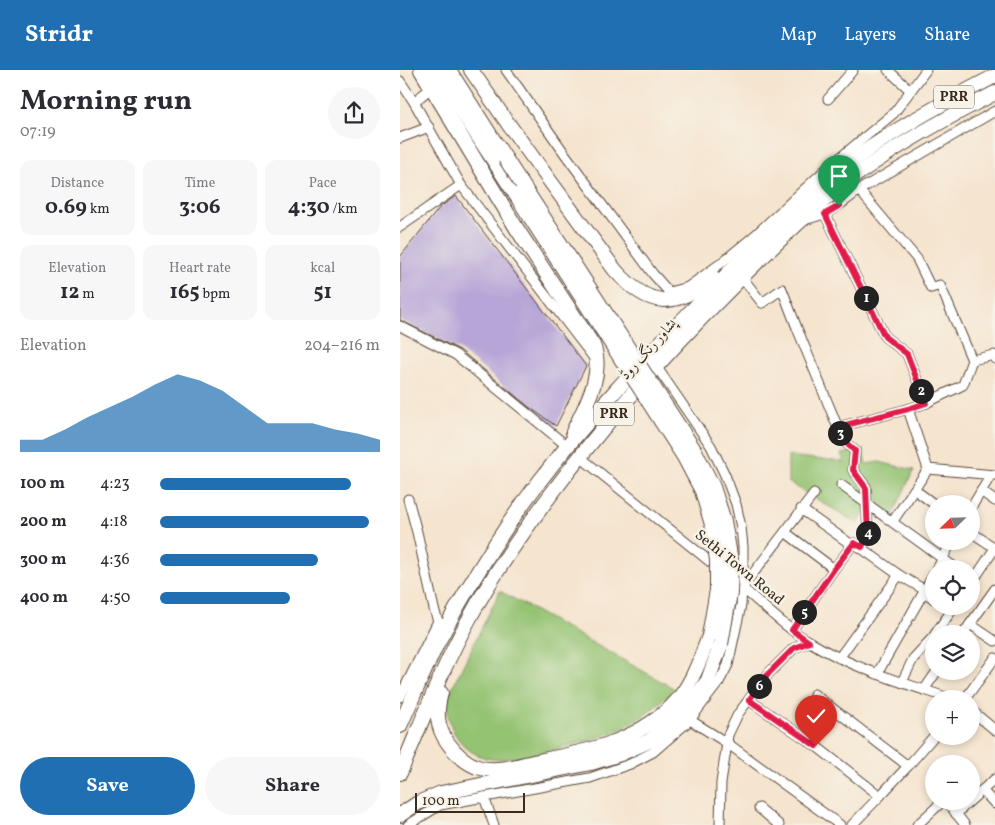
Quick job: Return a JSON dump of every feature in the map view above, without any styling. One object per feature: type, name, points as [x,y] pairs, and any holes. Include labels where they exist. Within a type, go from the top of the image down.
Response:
[{"type":"highway","points":[[421,70],[517,229],[593,345],[597,362],[594,384],[567,446]]},
{"type":"highway","points":[[435,70],[684,457],[702,492],[713,528],[717,561],[717,590],[709,636],[696,672],[672,705],[642,730],[616,742],[587,752],[498,769],[477,767],[456,754],[443,736],[438,721],[437,706],[448,660]]},
{"type":"highway","points":[[400,816],[418,803],[441,793],[592,763],[620,754],[649,741],[684,713],[708,680],[721,644],[730,593],[731,561],[724,521],[714,487],[695,451],[449,70]]},
{"type":"highway","points":[[471,70],[615,270],[636,291],[659,300],[680,298],[698,290],[746,255]]},
{"type":"highway","name":"پشاور رنگ روڈ","points":[[400,726],[442,625],[534,489],[567,446],[632,371],[746,255],[758,238],[834,174],[872,146],[914,120],[995,76]]},
{"type":"highway","name":"پشاور رنگ روڈ","points":[[400,773],[448,660],[468,620],[515,542],[579,456],[656,366],[742,277],[802,220],[845,183],[923,131],[995,93]]},
{"type":"street","points":[[506,70],[576,170],[653,274],[669,292],[688,287],[758,238],[824,170],[894,112],[926,70]]},
{"type":"street","points":[[828,99],[853,70]]},
{"type":"street","points":[[888,70],[910,90]]},
{"type":"street","points":[[400,81],[461,185],[597,362]]},
{"type":"street","points":[[414,102],[426,92]]},
{"type":"street","points":[[802,220],[825,214],[839,206],[859,190],[995,111]]},
{"type":"street","points":[[400,138],[428,127]]},
{"type":"street","points":[[400,227],[461,185]]},
{"type":"street","points":[[838,427],[926,403],[963,385],[972,360],[940,285],[931,288],[917,259],[859,190]]},
{"type":"street","points":[[825,214],[885,337],[907,354],[926,403]]},
{"type":"street","points":[[742,277],[762,303],[782,289],[843,440],[855,451],[853,470],[866,488],[868,535],[834,569],[792,630]]},
{"type":"street","points":[[400,326],[456,355],[567,446]]},
{"type":"street","points":[[972,360],[995,356]]},
{"type":"street","points":[[408,825],[440,805],[590,778],[643,759],[654,752],[690,720],[719,682],[728,665],[738,624],[742,588],[743,547],[741,527],[736,504],[728,482],[711,446],[656,366]]},
{"type":"street","points":[[908,409],[928,469]]},
{"type":"street","name":"Sethi Town Road","points":[[579,456],[809,642],[839,658],[877,674],[924,690]]},
{"type":"street","points":[[928,469],[993,475]]},
{"type":"street","points":[[893,521],[928,469]]},
{"type":"street","points":[[979,495],[993,475]]},
{"type":"street","points":[[842,485],[945,560]]},
{"type":"street","points":[[915,490],[925,497]]},
{"type":"street","points":[[981,491],[995,501]]},
{"type":"street","points":[[742,588],[814,494]]},
{"type":"street","points":[[400,697],[442,625],[408,499]]},
{"type":"street","points":[[802,509],[924,591],[877,674]]},
{"type":"street","points":[[785,532],[834,569]]},
{"type":"street","points":[[980,538],[995,548],[980,570]]},
{"type":"street","points":[[942,558],[947,550]]},
{"type":"street","points":[[839,658],[899,574]]},
{"type":"street","points":[[995,590],[970,624],[995,641]]},
{"type":"street","points":[[720,825],[721,783],[728,735],[738,714],[769,673],[794,648],[809,642]]},
{"type":"street","points":[[902,682],[913,659],[925,646]]},
{"type":"street","points":[[972,690],[995,659]]},
{"type":"street","points":[[924,690],[931,680]]},
{"type":"street","points":[[814,694],[908,766]]},
{"type":"street","points":[[749,700],[816,746],[880,796]]},
{"type":"street","points":[[980,718],[995,730]]},
{"type":"street","points":[[690,720],[727,743],[840,825]]},
{"type":"street","points":[[852,825],[926,745]]},
{"type":"street","points":[[995,779],[982,790],[995,804]]},
{"type":"street","points":[[484,797],[494,825]]},
{"type":"street","points":[[759,808],[778,825]]},
{"type":"street","points":[[917,825],[934,810]]},
{"type":"street","points":[[953,810],[965,825]]},
{"type":"street","points":[[956,814],[961,810]]},
{"type":"green space","points":[[863,450],[866,464],[879,462],[914,470],[888,525],[867,507],[858,524],[788,482],[788,456],[844,462],[841,454]]},
{"type":"green space","points":[[500,591],[675,689],[637,720],[612,733],[596,738],[536,754],[501,759],[490,759],[470,751],[456,736],[452,727],[447,707],[448,696]]},
{"type":"building","points":[[456,196],[586,366],[556,426],[529,407],[460,350],[400,320],[400,257],[440,207]]},
{"type":"route","points":[[816,746],[749,700],[769,673],[794,648],[809,642],[792,630],[854,543],[862,547],[868,535],[866,488],[853,470],[855,451],[843,440],[838,427],[926,403],[907,354],[885,337],[825,214],[839,206]]}]
